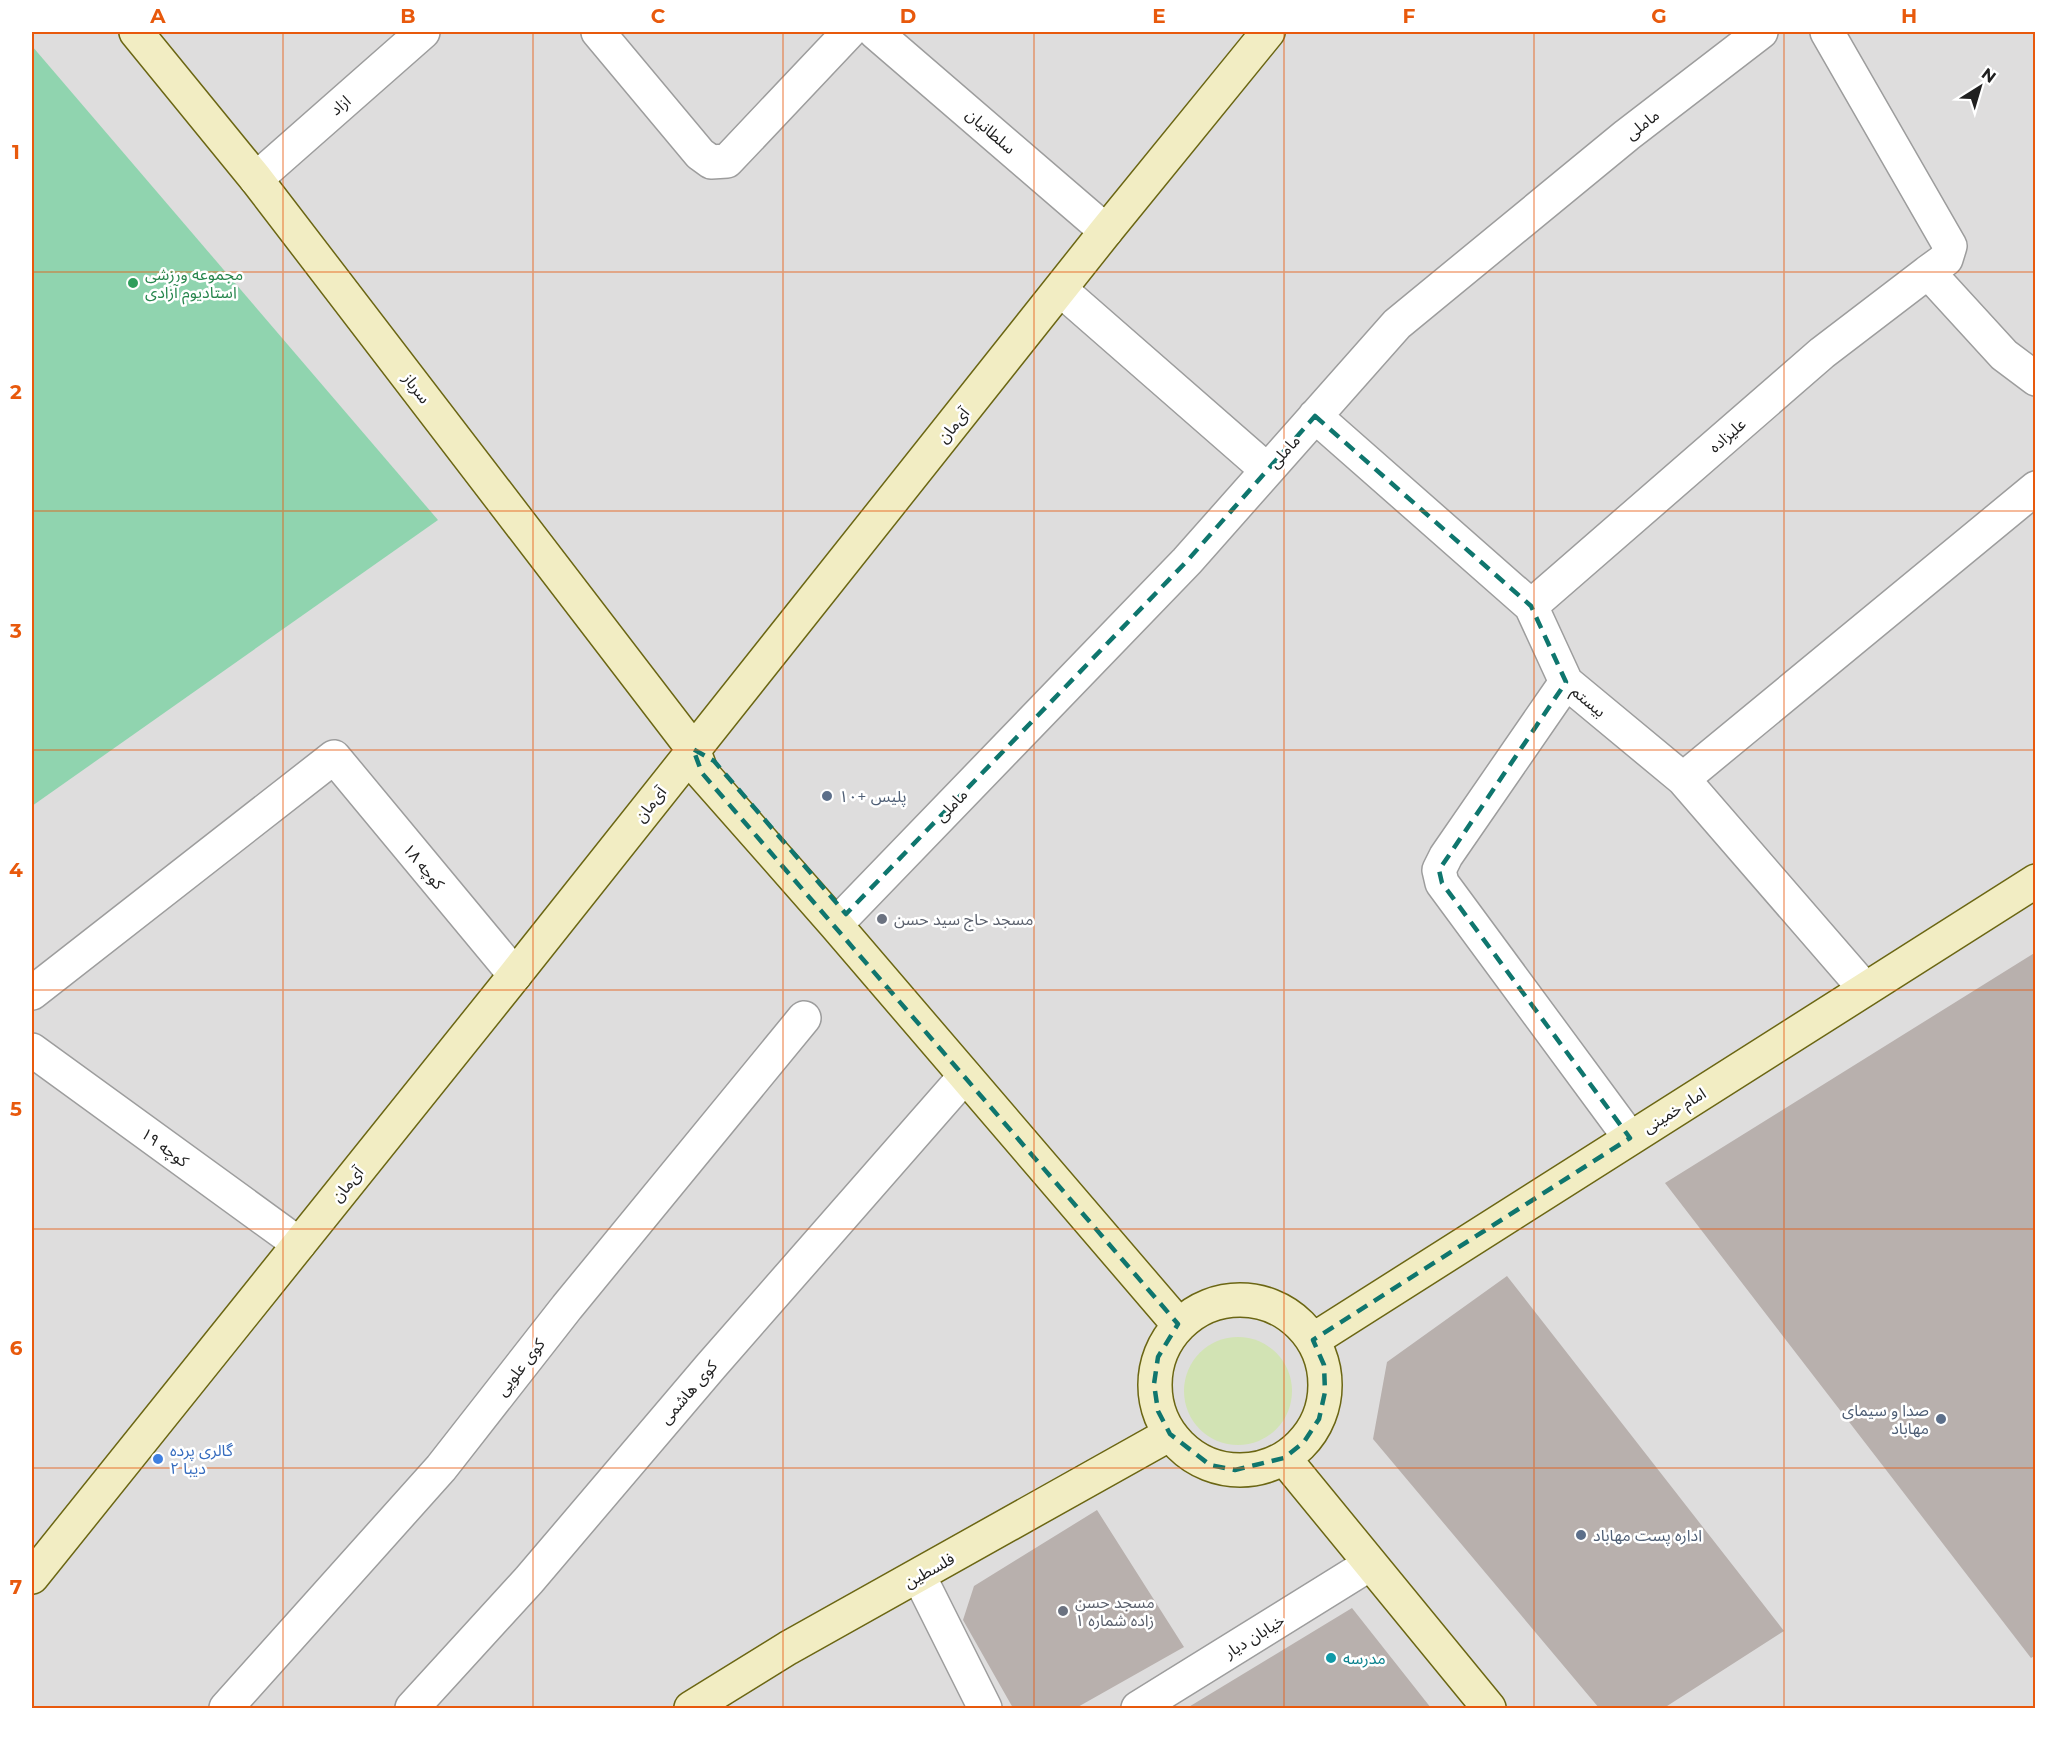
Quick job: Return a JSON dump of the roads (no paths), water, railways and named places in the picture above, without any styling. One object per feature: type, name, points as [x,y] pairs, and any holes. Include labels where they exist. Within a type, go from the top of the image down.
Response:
[{"type":"main road","name":"سرباز","points":[[136,32],[256,178],[693,749]]},
{"type":"main road","name":"آی‌مان","points":[[32,1577],[515,975],[1106,231],[1268,32]]},
{"type":"main road","points":[[693,749],[714,761],[846,914],[1184,1319]]},
{"type":"main road","points":[[693,749],[702,772],[965,1076],[1184,1319]]},
{"type":"main road","name":"امام خمینی","points":[[1313,1340],[2036,881]]},
{"type":"main road","points":[[1243,1299],[1270,1305],[1295,1319],[1313,1340],[1324,1365],[1325,1392],[1319,1419],[1304,1442],[1284,1458],[1252,1469],[1235,1470],[1210,1465],[1188,1453],[1170,1434],[1158,1411],[1154,1384],[1158,1357],[1171,1333],[1184,1319],[1215,1302],[1243,1299]]},
{"type":"main road","name":"فلسطین","points":[[691,1708],[788,1648],[1170,1434]]},
{"type":"main road","points":[[1284,1458],[1489,1708]]},
{"type":"street","name":"ازاد","points":[[256,178],[423,32]]},
{"type":"street","points":[[598,32],[700,154],[711,162],[727,161],[849,32]]},
{"type":"street","name":"سلطانیان","points":[[875,32],[1106,231]]},
{"type":"street","name":"ماملی","points":[[846,914],[1187,561],[1396,324],[1627,135],[1761,32]]},
{"type":"street","name":"علیزاده","points":[[1531,606],[1822,352],[1946,259],[1950,246],[1827,32]]},
{"type":"street","points":[[1928,272],[2004,355],[2036,379]]},
{"type":"street","points":[[1061,290],[1268,470]]},
{"type":"street","name":"بیستم","points":[[1315,416],[1531,606],[1566,682],[1683,779],[1866,988]]},
{"type":"street","points":[[1683,779],[2036,488]]},
{"type":"street","points":[[1566,682],[1453,846],[1439,870],[1442,883],[1630,1138]]},
{"type":"street","name":"کوچه ۱۸","points":[[32,993],[334,757],[515,975]]},
{"type":"street","name":"کوی علویی","points":[[226,1708],[441,1468],[567,1307],[804,1018]]},
{"type":"street","name":"کوچه ۱۹","points":[[32,1050],[299,1244]]},
{"type":"street","name":"کوی هاشمی","points":[[412,1708],[529,1580],[711,1366],[965,1076]]},
{"type":"street","name":"خیابان دیار","points":[[1138,1708],[1370,1564]]},
{"type":"street","points":[[919,1576],[985,1708]]},
{"type":"place","name":"مجموعه ورزشی استادیوم آزادی","points":[[133,283]]},
{"type":"place","name":"پلیس +۱۰","points":[[827,796]]},
{"type":"place","name":"مسجد حاج سید حسن","points":[[882,919]]},
{"type":"place","name":"صدا و سیمای مهاباد","points":[[1941,1419]]},
{"type":"place","name":"گالری پرده دیبا ۲","points":[[158,1459]]},
{"type":"place","name":"اداره پست مهاباد","points":[[1581,1535]]},
{"type":"place","name":"مسجد حسن زاده شماره ۱","points":[[1063,1611]]},
{"type":"place","name":"مدرسه","points":[[1331,1658]]}]
